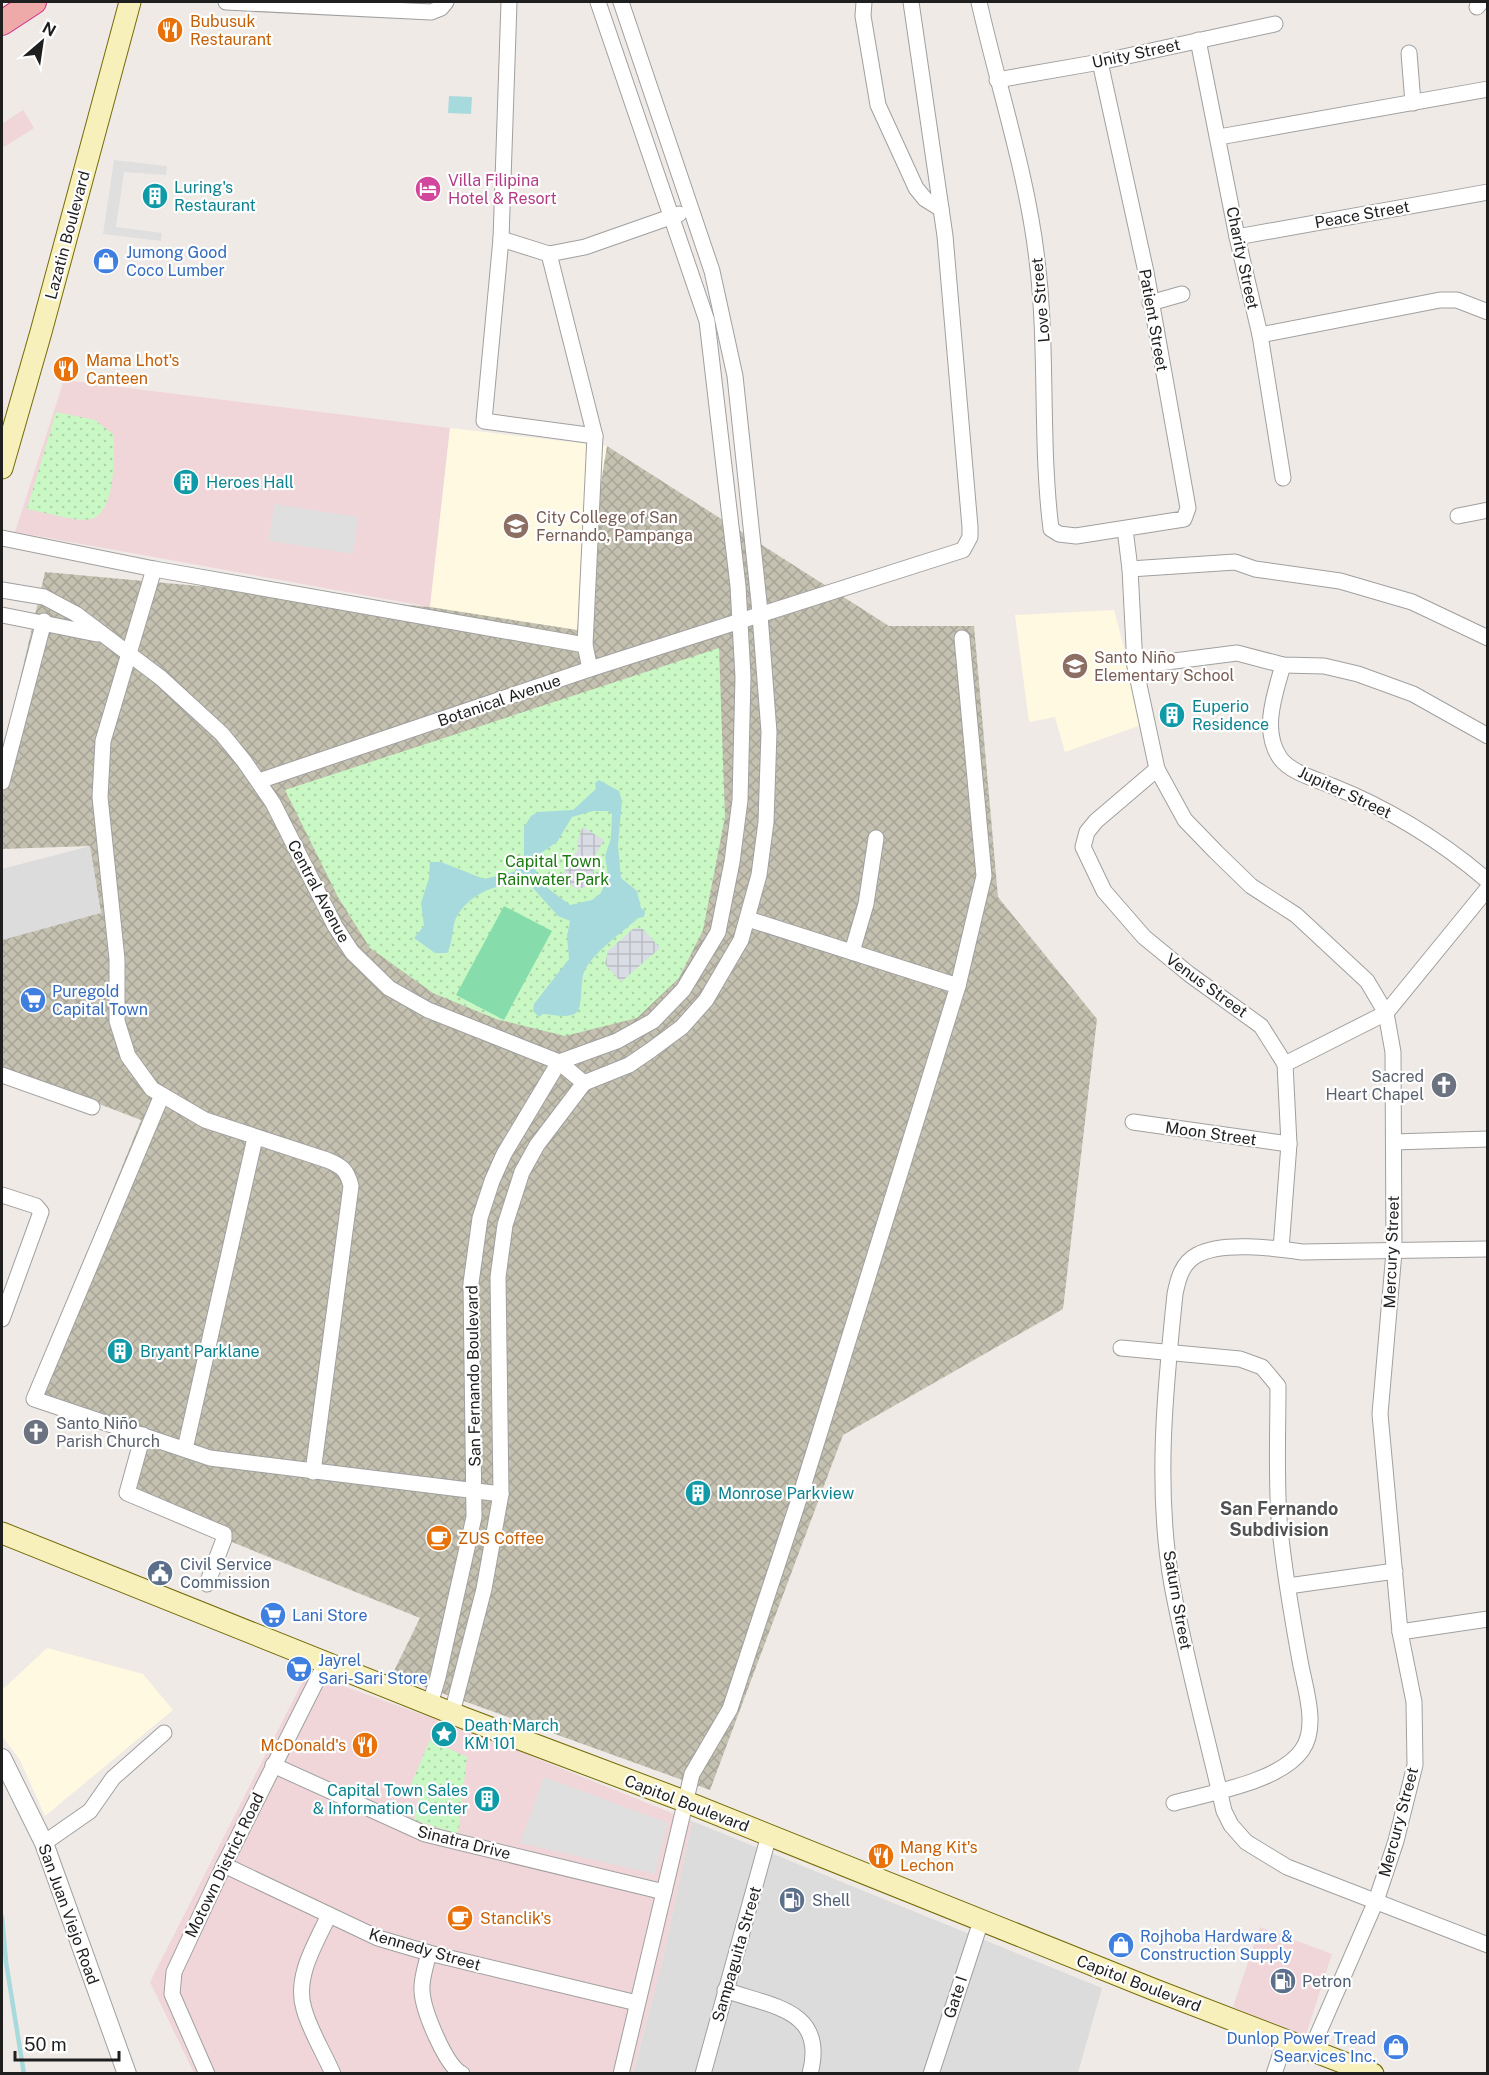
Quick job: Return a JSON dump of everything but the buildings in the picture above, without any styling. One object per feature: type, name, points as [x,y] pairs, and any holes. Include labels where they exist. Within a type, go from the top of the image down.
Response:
[{"type":"highway","points":[[2,13],[20,2]]},
{"type":"highway","points":[[2,23],[34,2]]},
{"type":"main road","name":"Lazatin Boulevard","points":[[2,468],[130,2]]},
{"type":"main road","name":"Capitol Boulevard","points":[[2,1533],[452,1713],[684,1801],[981,1921],[1373,2073]]},
{"type":"street","points":[[226,2],[431,12],[441,8],[446,2]]},
{"type":"street","points":[[509,2],[501,239],[484,422],[595,436]]},
{"type":"street","points":[[559,1062],[617,1041],[653,1021],[683,990],[718,932],[732,862],[740,800],[743,711],[740,621],[734,543],[707,321],[598,2]]},
{"type":"street","points":[[584,1083],[629,1065],[682,1027],[725,971],[741,940],[748,919],[759,875],[766,822],[769,732],[735,376],[712,271],[621,2]]},
{"type":"street","points":[[864,2],[863,16],[878,105],[916,188],[925,200],[941,208]]},
{"type":"street","points":[[911,2],[941,208]]},
{"type":"street","name":"Love Street","points":[[979,2],[1037,258],[1045,351],[1047,486],[1051,529],[1059,534],[1076,536],[1125,530]]},
{"type":"street","name":"Unity Street","points":[[997,80],[1100,62],[1275,24]]},
{"type":"street","name":"Charity Street","points":[[1198,40],[1237,237],[1260,335],[1283,478]]},
{"type":"street","points":[[1409,53],[1413,103]]},
{"type":"street","name":"Patient Street","points":[[1100,62],[1146,272],[1188,508],[1184,519],[1125,530]]},
{"type":"street","points":[[1219,137],[1488,89]]},
{"type":"street","name":"Peace Street","points":[[1237,237],[1488,192]]},
{"type":"street","name":"Botanical Avenue","points":[[259,781],[590,669],[963,550],[967,544],[970,527],[941,208]]},
{"type":"street","points":[[501,239],[549,254],[585,247],[691,209]]},
{"type":"street","points":[[549,254],[595,436],[585,645],[590,669]]},
{"type":"street","points":[[1150,303],[1182,294]]},
{"type":"street","points":[[1260,335],[1440,300],[1457,300],[1488,312]]},
{"type":"street","points":[[1458,516],[1488,510]]},
{"type":"street","name":"Mercury Street","points":[[1125,530],[1130,569],[1135,666],[1157,769],[1185,820],[1251,886],[1296,915],[1361,975],[1386,1013],[1393,1052],[1394,1252],[1380,1413],[1400,1632],[1414,1702],[1415,1765],[1396,1841],[1376,1901],[1311,2050]]},
{"type":"street","points":[[2,538],[154,569],[585,645]]},
{"type":"street","points":[[1130,569],[1235,562],[1255,569],[1340,581],[1412,602],[1488,638]]},
{"type":"street","points":[[154,569],[103,741],[100,797],[117,959],[117,1021],[128,1056],[152,1089],[206,1120],[342,1166],[351,1186],[314,1473]]},
{"type":"street","name":"Central Avenue","points":[[2,590],[44,597],[60,604],[161,678],[207,720],[259,781],[335,926],[352,952],[389,988],[428,1010],[559,1062],[584,1083]]},
{"type":"street","name":"Central Avenue","points":[[2,615],[44,621],[103,635]]},
{"type":"street","points":[[2,782],[44,621]]},
{"type":"street","points":[[621,2073],[692,1774],[734,1698],[807,1475],[958,986],[984,876],[962,638]]},
{"type":"street","points":[[1135,666],[1237,653],[1283,665],[1324,666],[1381,682],[1413,694],[1488,736]]},
{"type":"street","name":"Jupiter Street","points":[[1283,665],[1270,712],[1273,740],[1281,759],[1299,772],[1396,815],[1426,833],[1488,881]]},
{"type":"street","name":"Venus Street","points":[[1157,769],[1119,800],[1087,832],[1083,847],[1104,891],[1144,937],[1261,1026],[1285,1064],[1290,1144],[1281,1249]]},
{"type":"street","points":[[852,952],[866,904],[876,838]]},
{"type":"street","points":[[1285,1064],[1386,1013],[1488,888]]},
{"type":"street","points":[[748,919],[958,986]]},
{"type":"street","name":"San Fernando Boulevard","points":[[430,1704],[474,1516],[471,1283],[480,1218],[504,1154],[559,1062]]},
{"type":"street","points":[[2,1075],[92,1107]]},
{"type":"street","name":"San Fernando Boulevard","points":[[452,1713],[484,1589],[501,1494],[498,1277],[505,1225],[522,1172],[537,1145],[584,1083]]},
{"type":"street","points":[[162,1095],[34,1399],[210,1458],[314,1473],[501,1494]]},
{"type":"street","name":"Moon Street","points":[[1133,1122],[1290,1144]]},
{"type":"street","points":[[185,1449],[255,1138]]},
{"type":"street","points":[[1394,1142],[1488,1139]]},
{"type":"street","points":[[2,1195],[36,1206],[41,1212],[2,1318]]},
{"type":"street","name":"Saturn Street","points":[[1488,1249],[1302,1252],[1281,1249],[1222,1248],[1196,1255],[1179,1274],[1164,1415],[1164,1494],[1172,1583],[1219,1790],[1231,1825],[1246,1842],[1287,1867],[1488,1945]]},
{"type":"street","points":[[1121,1348],[1240,1359],[1262,1367],[1278,1386],[1279,1519],[1306,1691],[1310,1724],[1308,1738],[1302,1751],[1286,1765],[1260,1779],[1174,1803]]},
{"type":"street","points":[[143,1435],[127,1493],[224,1534],[207,1584]]},
{"type":"street","points":[[1288,1586],[1395,1570]]},
{"type":"street","points":[[1400,1632],[1488,1619]]},
{"type":"street","name":"Motown District Road","points":[[207,2073],[172,1994],[173,1978],[187,1941],[326,1662]]},
{"type":"street","points":[[44,1842],[90,1811],[113,1778],[164,1733]]},
{"type":"street","name":"San Juan Viejo Road","points":[[2,1758],[44,1842],[127,2073]]},
{"type":"street","name":"Sinatra Drive","points":[[273,1765],[425,1834],[664,1892]]},
{"type":"street","name":"Sampaguita Street","points":[[703,2073],[769,1835]]},
{"type":"street","name":"Kennedy Street","points":[[224,1865],[378,1938],[429,1953],[637,2003]]},
{"type":"street","points":[[329,1915],[308,1961],[302,1996],[304,2008],[333,2073]]},
{"type":"street","name":"Gate I","points":[[931,2073],[981,1921]]},
{"type":"street","points":[[429,1953],[422,1992],[446,2058],[454,2070],[462,2073]]},
{"type":"street","points":[[725,1990],[792,2014],[807,2025],[813,2037],[816,2053],[810,2073]]},
{"type":"street","points":[[1274,2073],[1286,2041]]},
{"type":"shaded area","points":[[23,110],[34,128],[4,147],[2,124]]},
{"type":"shaded area","points":[[114,160],[167,166],[166,175],[124,172],[116,227],[162,233],[161,241],[103,234]]},
{"type":"shaded area","points":[[64,380],[450,428],[430,607],[15,532]]},
{"type":"shaded area","name":"City College of San Fernando, Pampanga","points":[[450,428],[607,446],[577,630],[430,607]]},
{"type":"shaded area","points":[[607,446],[889,626],[974,626],[998,897],[1097,1019],[1063,1309],[843,1435],[710,1790],[392,1675],[420,1618],[123,1498],[137,1441],[27,1401],[141,1120],[2,1067],[2,940],[101,913],[90,846],[2,849],[2,757],[45,572],[430,607],[577,630]]},
{"type":"shaded area","points":[[274,504],[358,517],[353,554],[269,541]]},
{"type":"shaded area","name":"Santo Niño Elementary School","points":[[1114,610],[1144,724],[1065,752],[1055,717],[1029,722],[1015,615]]},
{"type":"shaded area","points":[[583,827],[604,840],[593,859],[594,874],[585,887],[577,889],[565,881],[564,872],[578,849],[577,841]]},
{"type":"shaded area","points":[[90,846],[101,914],[2,940],[2,869]]},
{"type":"shaded area","points":[[634,928],[643,929],[660,948],[621,982],[605,964],[608,951]]},
{"type":"shaded area","points":[[47,1648],[143,1674],[173,1710],[45,1816],[20,1760],[2,1736],[2,1690]]},
{"type":"shaded area","points":[[307,1673],[463,1729],[692,1821],[663,1958],[633,2073],[194,2073],[150,1982]]},
{"type":"shaded area","points":[[544,1777],[668,1823],[655,1874],[520,1843]]},
{"type":"shaded area","points":[[692,1821],[1102,1988],[1078,2073],[633,2074],[663,1958]]},
{"type":"shaded area","name":"Petron","points":[[1260,1927],[1332,1954],[1305,2038],[1233,2007]]},
{"type":"green space","points":[[56,412],[95,420],[114,435],[112,482],[109,495],[99,514],[91,519],[69,518],[27,509]]},
{"type":"green space","name":"Capital Town Rainwater Park","points":[[719,648],[725,817],[703,930],[679,978],[637,1018],[565,1036],[496,1019],[433,993],[370,948],[338,897],[285,790]]},
{"type":"green space","points":[[504,906],[552,931],[504,1020],[456,995]]},
{"type":"green space","points":[[430,1740],[467,1757],[458,1834],[414,1820],[419,1798],[408,1791]]},
{"type":"water","points":[[449,96],[472,97],[471,114],[448,113]]},
{"type":"water","points":[[599,780],[619,791],[622,801],[618,845],[621,878],[637,891],[641,908],[645,911],[644,917],[638,918],[608,943],[588,964],[583,976],[580,1006],[576,1013],[564,1016],[543,1014],[539,1017],[533,1011],[534,1004],[569,959],[567,936],[570,921],[558,916],[532,887],[500,886],[480,894],[463,908],[455,920],[447,953],[435,953],[414,938],[424,926],[421,903],[429,878],[430,862],[441,862],[484,879],[514,872],[524,858],[524,827],[531,816],[538,812],[573,810],[596,789],[595,783]],"holes":[[[593,811],[608,811],[612,814],[611,838],[605,856],[608,876],[601,893],[592,900],[570,905],[541,883],[534,866],[541,853],[557,842],[572,817]]]},
{"type":"waterway","points":[[2,1917],[6,1962],[24,2074]]},
{"type":"place","name":"Bubusuk Restaurant","points":[[170,30]]},
{"type":"place","name":"Villa Filipina Hotel & Resort","points":[[428,189]]},
{"type":"place","name":"Luring's Restaurant","points":[[155,196]]},
{"type":"place","name":"Jumong Good Coco Lumber","points":[[106,261]]},
{"type":"place","name":"Mama Lhot's Canteen","points":[[66,369]]},
{"type":"place","name":"Heroes Hall","points":[[186,482]]},
{"type":"place","name":"City College of San Fernando, Pampanga","points":[[516,526]]},
{"type":"place","name":"Santo Niño Elementary School","points":[[1075,666]]},
{"type":"place","name":"Euperio Residence","points":[[1172,715]]},
{"type":"place","name":"Puregold Capital Town","points":[[33,1000]]},
{"type":"place","name":"Sacred Heart Chapel","points":[[1444,1085]]},
{"type":"place","name":"Bryant Parklane","points":[[120,1351]]},
{"type":"place","name":"Santo Niño Parish Church","points":[[36,1432]]},
{"type":"place","name":"Monrose Parkview","points":[[698,1493]]},
{"type":"place","name":"ZUS Coffee","points":[[439,1538]]},
{"type":"place","name":"Civil Service Commission","points":[[160,1573]]},
{"type":"place","name":"Lani Store","points":[[273,1615]]},
{"type":"place","name":"Jayrel Sari-Sari Store","points":[[299,1669]]},
{"type":"place","name":"Death March KM 101","points":[[444,1734]]},
{"type":"place","name":"McDonald's","points":[[365,1745]]},
{"type":"place","name":"Capital Town Sales & Information Center","points":[[487,1799]]},
{"type":"place","name":"Mang Kit's Lechon","points":[[881,1856]]},
{"type":"place","name":"Shell","points":[[792,1900]]},
{"type":"place","name":"Stanclik's","points":[[460,1918]]},
{"type":"place","name":"Rojhoba Hardware & Construction Supply","points":[[1121,1945]]},
{"type":"place","name":"Petron","points":[[1283,1981]]},
{"type":"place","name":"Dunlop Power Tread Searvices Inc.","points":[[1396,2047]]},
{"type":"district","name":"San Fernando Subdivision","points":[[1279,1519]]}]
